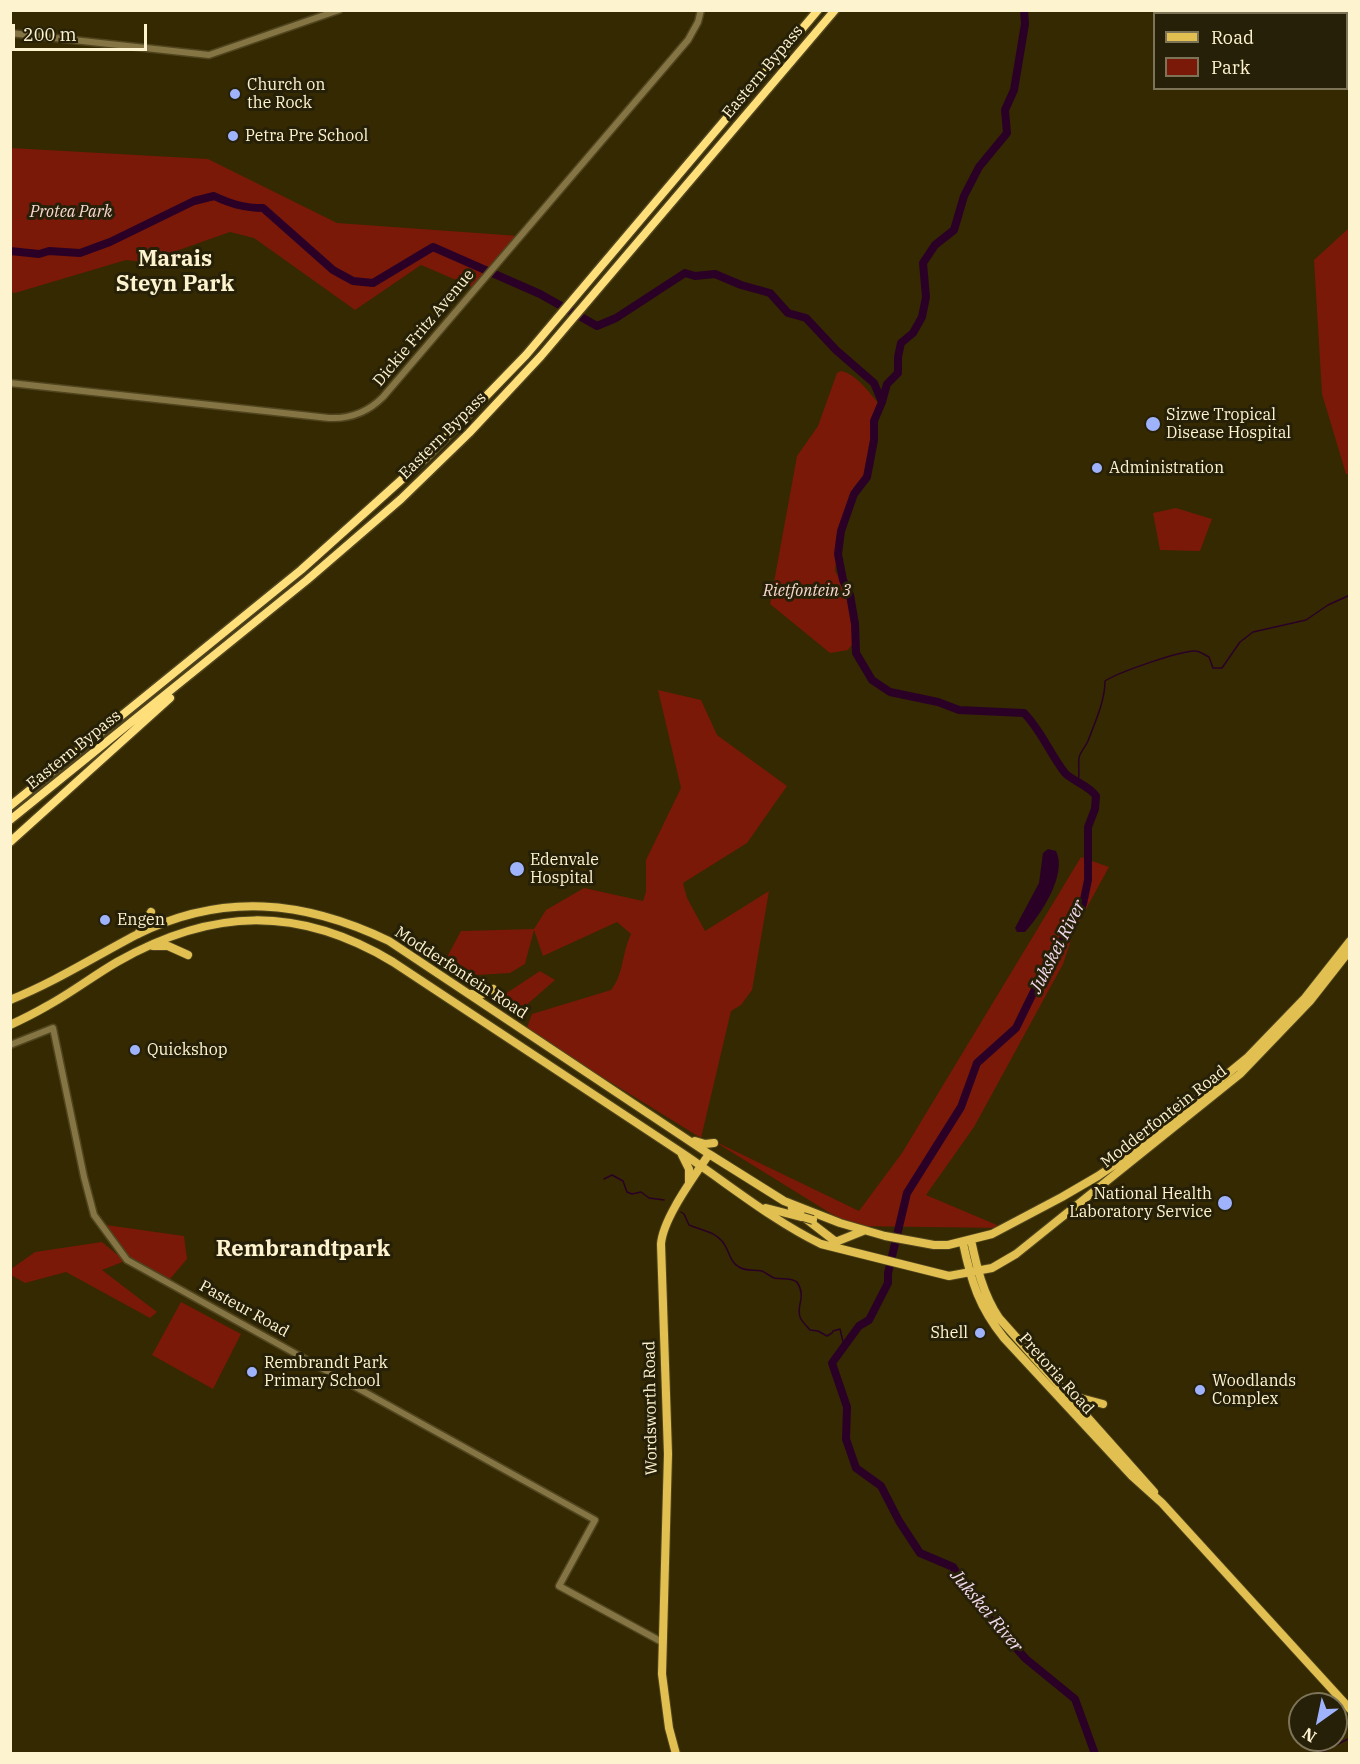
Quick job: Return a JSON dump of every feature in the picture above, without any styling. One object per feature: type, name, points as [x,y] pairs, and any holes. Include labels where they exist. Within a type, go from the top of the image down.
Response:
[{"type":"highway","name":"Eastern Bypass","points":[[10,806],[302,570],[392,490],[471,414],[557,319],[818,10]]},
{"type":"highway","name":"Eastern Bypass","points":[[10,820],[235,640],[400,499],[480,422],[567,326],[835,10]]},
{"type":"highway","points":[[10,842],[235,640]]},
{"type":"highway","points":[[10,799],[85,746]]},
{"type":"main road","name":"Modderfontein Road","points":[[10,1000],[60,978],[137,935],[199,912],[237,907],[283,908],[318,914],[389,941],[724,1164],[784,1201],[840,1223],[885,1236],[941,1245],[992,1234],[1062,1197],[1126,1157],[1248,1057],[1305,998],[1350,941]]},
{"type":"main road","points":[[137,935],[151,912]]},
{"type":"main road","name":"Modderfontein Road","points":[[10,1025],[45,1007],[115,963],[183,931],[238,921],[291,923],[344,937],[393,962],[808,1238],[949,1276],[992,1268],[1016,1254],[1240,1074],[1323,987],[1350,950]]},
{"type":"main road","points":[[148,946],[168,946],[188,955]]},
{"type":"main road","points":[[470,994],[480,995],[493,989]]},
{"type":"main road","points":[[685,1138],[713,1144],[724,1164]]},
{"type":"main road","points":[[680,1151],[689,1169],[689,1184]]},
{"type":"main road","name":"Wordsworth Road","points":[[676,1754],[669,1728],[662,1674],[668,1454],[661,1244],[663,1231],[709,1154]]},
{"type":"main road","points":[[784,1201],[833,1244],[865,1230]]},
{"type":"main road","points":[[758,1206],[813,1220],[840,1223]]},
{"type":"main road","name":"Pretoria Road","points":[[967,1241],[980,1302],[990,1320],[1052,1384],[1067,1395],[1147,1483],[1161,1503]]},
{"type":"main road","points":[[983,1285],[992,1268]]},
{"type":"main road","name":"Pretoria Road","points":[[974,1273],[983,1285],[987,1298],[999,1318],[1052,1384],[1132,1476],[1161,1503],[1350,1709]]},
{"type":"main road","points":[[1067,1395],[1103,1404]]},
{"type":"street","points":[[10,33],[209,55],[339,10]]},
{"type":"street","name":"Dickie Fritz Avenue","points":[[10,383],[329,418],[361,413],[383,398],[688,40],[698,22],[701,10]]},
{"type":"street","name":"Pasteur Road","points":[[10,1046],[52,1028],[94,1215],[127,1260],[595,1520],[558,1586],[662,1642]]},
{"type":"green space","name":"Protea Park","points":[[11,148],[208,159],[337,223],[519,236],[475,288],[421,265],[355,310],[254,238],[230,232],[145,262],[126,260],[15,293],[11,292]]},
{"type":"green space","points":[[1349,228],[1350,474],[1346,474],[1322,394],[1314,260]]},
{"type":"green space","name":"Rietfontein 3","points":[[841,371],[857,380],[878,403],[871,421],[872,439],[865,474],[854,487],[839,529],[835,571],[849,595],[854,642],[848,650],[830,653],[770,604],[797,456],[818,426],[837,373]]},
{"type":"green space","points":[[1176,508],[1212,519],[1200,551],[1160,550],[1153,513]]},
{"type":"green space","points":[[658,690],[701,700],[717,735],[787,786],[747,843],[683,883],[687,898],[705,931],[769,891],[752,990],[741,1005],[731,1011],[701,1138],[526,1030],[532,1014],[611,990],[621,970],[631,934],[617,922],[543,956],[534,930],[525,964],[510,973],[477,975],[447,957],[461,931],[534,929],[546,910],[584,888],[643,901],[646,892],[646,860],[681,788]]},
{"type":"green space","points":[[1081,857],[1109,867],[1074,931],[1063,964],[974,1127],[926,1195],[1004,1228],[851,1226],[712,1140],[859,1211],[902,1153]]},
{"type":"green space","points":[[540,971],[555,980],[523,1008],[502,996]]},
{"type":"green space","points":[[106,1225],[184,1236],[187,1259],[170,1279],[128,1256]]},
{"type":"green space","points":[[102,1242],[125,1261],[102,1270],[157,1312],[150,1318],[66,1272],[25,1283],[11,1275],[11,1269],[35,1252]]},
{"type":"green space","points":[[181,1302],[241,1334],[213,1389],[152,1355]]},
{"type":"shaded area","points":[[1048,849],[1056,851],[1059,860],[1051,894],[1025,932],[1017,932],[1015,928],[1039,883],[1043,853]]},
{"type":"waterway","name":"Jukskei River","points":[[1024,10],[1025,24],[1014,90],[1005,110],[1007,133],[979,167],[964,196],[954,230],[935,245],[923,263],[926,297],[922,317],[913,333],[901,343],[898,373],[887,384],[874,421],[874,440],[867,477],[854,494],[841,531],[838,554],[843,580],[850,595],[855,624],[856,653],[872,680],[890,692],[938,702],[959,710],[1024,713],[1065,773],[1096,796],[1095,809],[1088,827],[1088,880],[1083,904],[1037,985],[1016,1028],[977,1063],[961,1107],[907,1193],[888,1273],[888,1283],[869,1320],[859,1326],[832,1363],[847,1407],[846,1439],[856,1468],[881,1486],[899,1521],[920,1553],[953,1567],[978,1606],[1026,1659],[1075,1699],[1095,1754]]},
{"type":"waterway","points":[[10,251],[39,254],[49,251],[80,253],[110,242],[194,201],[214,196],[238,205],[263,208],[333,270],[353,281],[373,283],[433,247],[540,294],[597,326],[616,318],[685,273],[695,276],[715,274],[741,285],[770,293],[788,313],[806,318],[836,350],[874,383],[882,402]]},
{"type":"waterway","points":[[1078,781],[1080,756],[1099,711],[1105,681],[1149,663],[1196,651],[1209,657],[1213,668],[1222,668],[1240,642],[1253,632],[1306,620],[1328,605],[1350,595]]},
{"type":"waterway","points":[[604,1179],[612,1175],[623,1181],[627,1192],[632,1194],[641,1192],[649,1198],[664,1200]]},
{"type":"waterway","points":[[681,1212],[689,1225],[719,1238],[739,1267],[762,1271],[774,1278],[797,1282],[801,1292],[799,1312],[802,1321],[810,1330],[827,1336],[840,1329],[844,1346]]},
{"type":"waterway","points":[[1318,1754],[1350,1738]]},
{"type":"place","name":"Church on the Rock","points":[[235,94]]},
{"type":"place","name":"Petra Pre School","points":[[233,136]]},
{"type":"place","name":"Sizwe Tropical Disease Hospital","points":[[1153,424]]},
{"type":"place","name":"Administration","points":[[1097,468]]},
{"type":"place","name":"Edenvale Hospital","points":[[517,869]]},
{"type":"place","name":"Engen","points":[[105,920]]},
{"type":"place","name":"Quickshop","points":[[135,1050]]},
{"type":"place","name":"National Health Laboratory Service","points":[[1225,1203]]},
{"type":"place","name":"Shell","points":[[980,1333]]},
{"type":"place","name":"Rembrandt Park Primary School","points":[[252,1372]]},
{"type":"place","name":"Woodlands Complex","points":[[1200,1390]]},
{"type":"district","name":"Marais Steyn Park","points":[[175,272]]},
{"type":"district","name":"Rembrandtpark","points":[[303,1250]]}]
